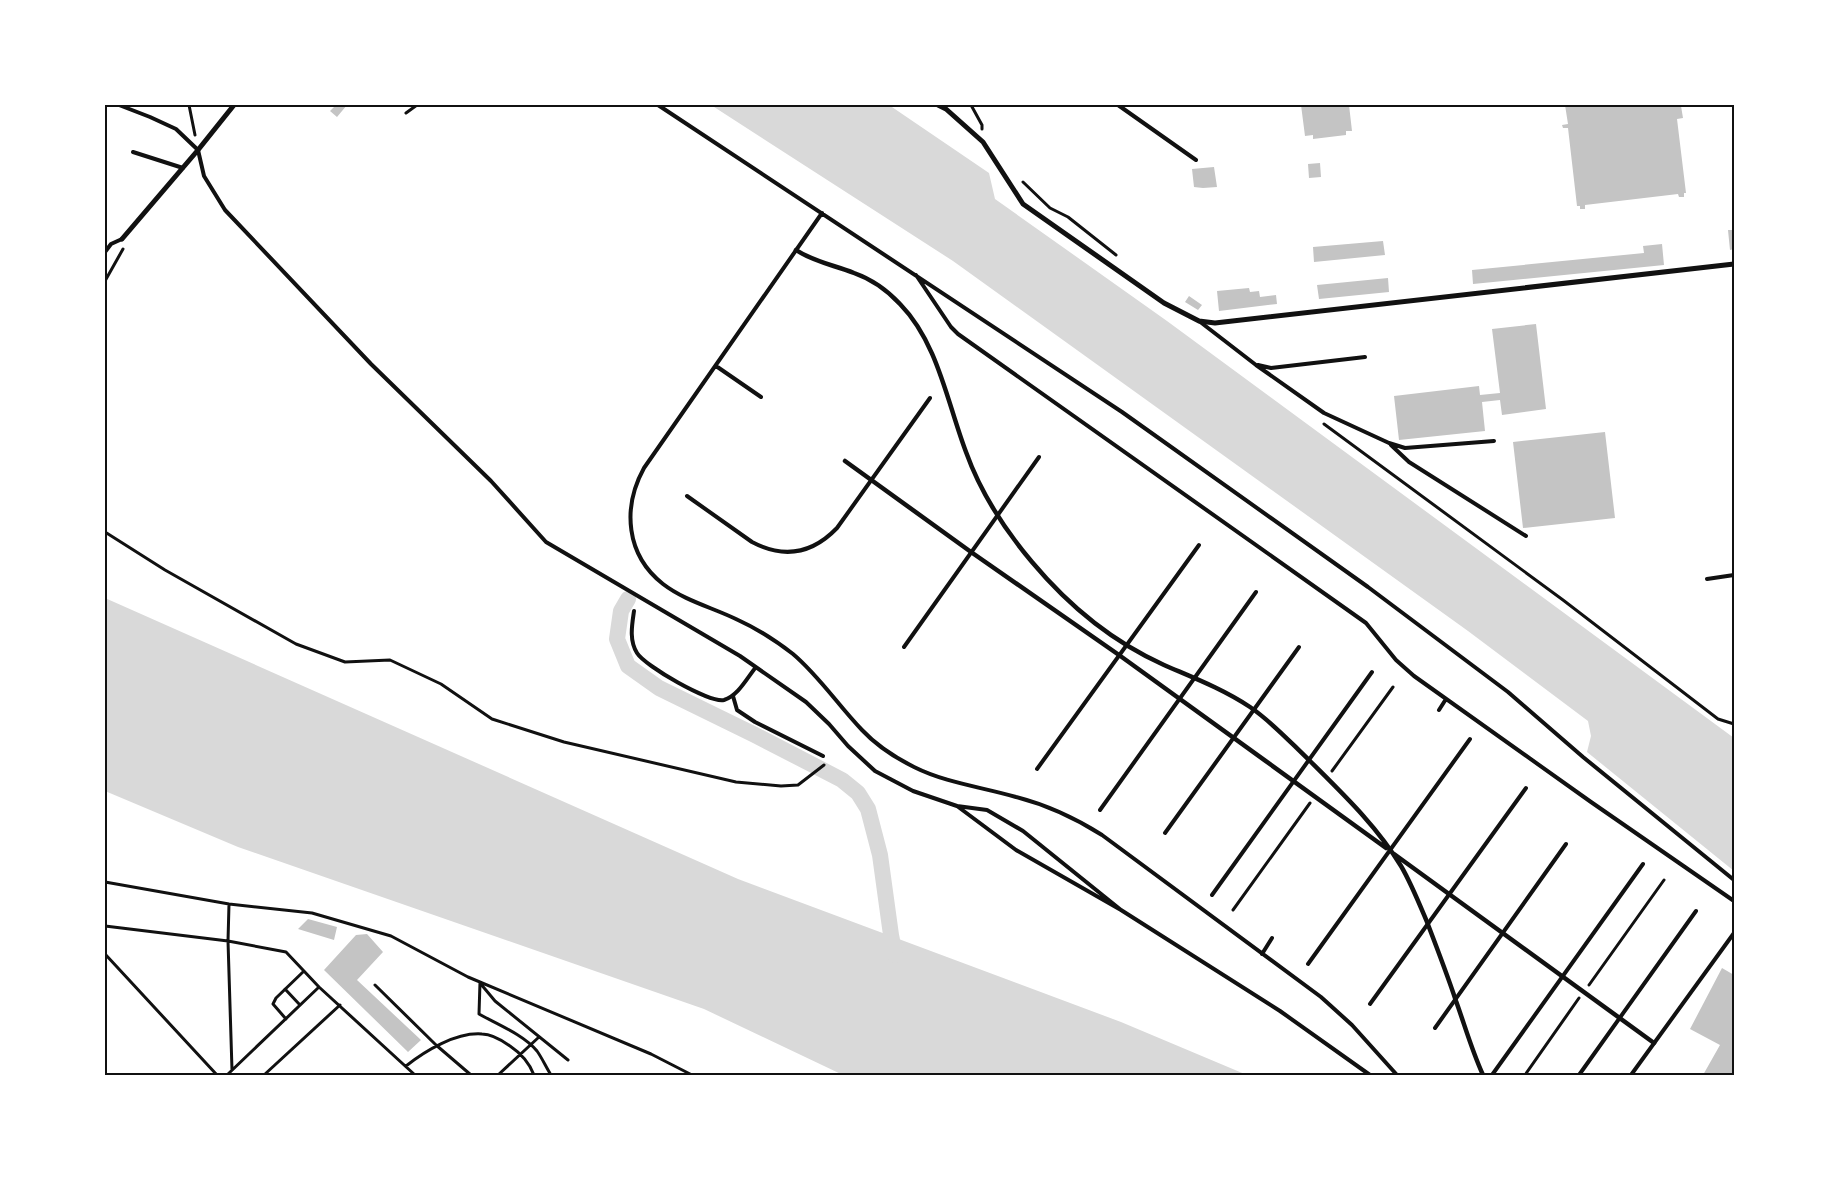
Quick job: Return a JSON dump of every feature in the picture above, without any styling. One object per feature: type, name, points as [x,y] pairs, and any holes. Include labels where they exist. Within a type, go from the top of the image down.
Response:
[{"type":"street","points":[[122,239],[234,105]]},
{"type":"street","points":[[938,105],[948,107],[983,142],[1023,204],[1164,303],[1199,321],[1215,323],[1734,264]]},
{"type":"street","points":[[796,250],[818,262],[867,279],[890,294],[908,313],[929,345],[967,454],[982,486],[998,515],[1032,562],[1051,583],[1098,626],[1162,664],[1233,696],[1254,710],[1352,801],[1369,821],[1401,866],[1428,924],[1483,1075]]},
{"type":"street","points":[[845,461],[1119,655],[1654,1043]]},
{"type":"lane","points":[[119,105],[176,129],[198,150],[204,176],[225,210],[371,364],[491,481],[546,542],[756,667],[806,702],[848,746],[876,771],[913,790],[958,806],[987,810],[1023,831],[1121,910]]},
{"type":"lane","points":[[658,105],[1122,412],[1368,587],[1508,692],[1583,757],[1734,880]]},
{"type":"lane","points":[[1118,105],[1196,160]]},
{"type":"lane","points":[[133,152],[183,168]]},
{"type":"lane","points":[[822,213],[644,468],[633,493],[630,520],[632,534],[640,556],[654,576],[673,590],[739,620],[781,646],[814,674],[862,731],[896,756],[933,775],[1040,804],[1083,823],[1102,835],[1321,997],[1338,1012],[1397,1075]]},
{"type":"lane","points":[[105,252],[111,244],[122,239]]},
{"type":"lane","points":[[915,274],[951,327],[958,334],[1366,623],[1396,660],[1414,676],[1598,807],[1734,900]]},
{"type":"lane","points":[[1199,321],[1256,365],[1324,413],[1389,443],[1405,448],[1494,440]]},
{"type":"lane","points":[[1256,365],[1271,368],[1365,357]]},
{"type":"lane","points":[[716,366],[761,397]]},
{"type":"lane","points":[[687,496],[752,542],[769,550],[787,552],[810,548],[829,536],[837,528],[930,398]]},
{"type":"lane","points":[[1389,443],[1409,462],[1526,536]]},
{"type":"lane","points":[[904,647],[1039,457]]},
{"type":"lane","points":[[1037,769],[1198,545]]},
{"type":"lane","points":[[1707,579],[1734,575]]},
{"type":"lane","points":[[1100,810],[1256,592]]},
{"type":"lane","points":[[634,611],[630,632],[636,652],[648,665],[701,695],[722,700],[734,696],[756,667]]},
{"type":"lane","points":[[1165,833],[1299,647]]},
{"type":"lane","points":[[1212,895],[1372,672]]},
{"type":"lane","points":[[734,696],[737,710],[755,722],[823,756]]},
{"type":"lane","points":[[1439,710],[1446,698]]},
{"type":"lane","points":[[1308,964],[1470,739]]},
{"type":"lane","points":[[1370,1004],[1526,788]]},
{"type":"lane","points":[[958,806],[1016,850],[1121,910],[1280,1011],[1370,1075]]},
{"type":"lane","points":[[1435,1028],[1566,844]]},
{"type":"lane","points":[[1492,1075],[1643,864]]},
{"type":"lane","points":[[1579,1075],[1696,912]]},
{"type":"lane","points":[[1630,1075],[1734,933]]},
{"type":"lane","points":[[1262,954],[1272,938]]},
{"type":"path","points":[[189,105],[198,150]]},
{"type":"path","points":[[406,113],[417,105]]},
{"type":"path","points":[[971,105],[982,124],[983,142]]},
{"type":"path","points":[[1019,178],[1028,189],[1050,208],[1068,217],[1117,255]]},
{"type":"path","points":[[105,281],[118,259]]},
{"type":"path","points":[[1323,424],[1563,600],[1718,719],[1734,724]]},
{"type":"path","points":[[105,532],[165,570],[296,644],[345,662],[390,660],[441,684],[492,719],[564,742],[736,782],[782,786],[798,784],[826,763]]},
{"type":"path","points":[[1524,1075],[1664,880]]},
{"type":"path","points":[[105,882],[229,904],[312,914],[391,936],[480,982],[651,1054],[692,1075]]},
{"type":"path","points":[[229,904],[228,941],[232,1070]]},
{"type":"path","points":[[105,926],[228,941],[286,952],[319,987],[415,1075]]},
{"type":"path","points":[[105,954],[217,1075]]},
{"type":"path","points":[[286,1019],[272,1004],[304,971]]},
{"type":"path","points":[[480,982],[495,1001],[568,1060]]},
{"type":"path","points":[[480,982],[480,1014],[511,1031],[537,1051],[551,1075]]},
{"type":"path","points":[[375,985],[436,1045],[471,1075]]},
{"type":"path","points":[[227,1075],[319,987]]},
{"type":"path","points":[[285,989],[300,1006]]},
{"type":"path","points":[[264,1075],[340,1005]]},
{"type":"path","points":[[406,1066],[436,1045],[466,1036],[483,1034],[503,1041],[521,1054],[530,1065],[534,1075]]},
{"type":"path","points":[[498,1075],[539,1037]]},
{"type":"shaded area","points":[[711,105],[889,105],[989,173],[995,199],[1167,321],[1734,738],[1734,871],[1587,752],[1591,736],[1588,721],[1468,631],[953,261]]},
{"type":"shaded area","points":[[105,598],[738,879],[1121,1022],[1247,1075],[843,1075],[704,1009],[238,847],[105,791]]},
{"type":"building","points":[[336,105],[347,105],[337,117],[330,111]]},
{"type":"building","points":[[1301,105],[1349,105],[1352,131],[1346,131],[1346,135],[1313,139],[1313,135],[1305,136]]},
{"type":"building","points":[[1565,105],[1681,106],[1683,118],[1677,119],[1686,193],[1684,193],[1684,197],[1679,197],[1678,194],[1585,205],[1585,209],[1580,209],[1580,206],[1577,206],[1568,128],[1563,128],[1562,125],[1568,124]]},
{"type":"building","points":[[1320,163],[1321,177],[1309,178],[1308,164]]},
{"type":"building","points":[[1214,167],[1217,187],[1194,187],[1192,169]]},
{"type":"building","points":[[1728,230],[1734,230],[1734,249],[1730,250]]},
{"type":"building","points":[[1383,241],[1385,255],[1314,262],[1313,247]]},
{"type":"building","points":[[1662,244],[1664,265],[1473,284],[1472,270],[1644,253],[1643,246]]},
{"type":"building","points":[[1388,278],[1389,292],[1319,299],[1317,285]]},
{"type":"building","points":[[1249,288],[1250,292],[1259,291],[1260,297],[1276,295],[1277,304],[1219,311],[1217,291]]},
{"type":"building","points":[[1189,296],[1202,305],[1198,310],[1185,302]]},
{"type":"building","points":[[1536,324],[1546,409],[1502,415],[1500,400],[1482,402],[1485,431],[1399,440],[1394,396],[1479,386],[1480,395],[1500,393],[1492,329]]},
{"type":"building","points":[[1605,432],[1615,518],[1523,528],[1513,442]]},
{"type":"building","points":[[308,919],[337,927],[334,940],[298,929]]},
{"type":"building","points":[[367,934],[383,952],[357,980],[421,1040],[408,1052],[324,970],[356,935]]},
{"type":"building","points":[[1722,968],[1734,975],[1734,1075],[1703,1075],[1720,1045],[1690,1029]]},
{"type":"waterway","points":[[628,599],[621,611],[617,639],[628,666],[659,688],[842,780],[858,793],[868,809],[880,855],[895,955]]}]
